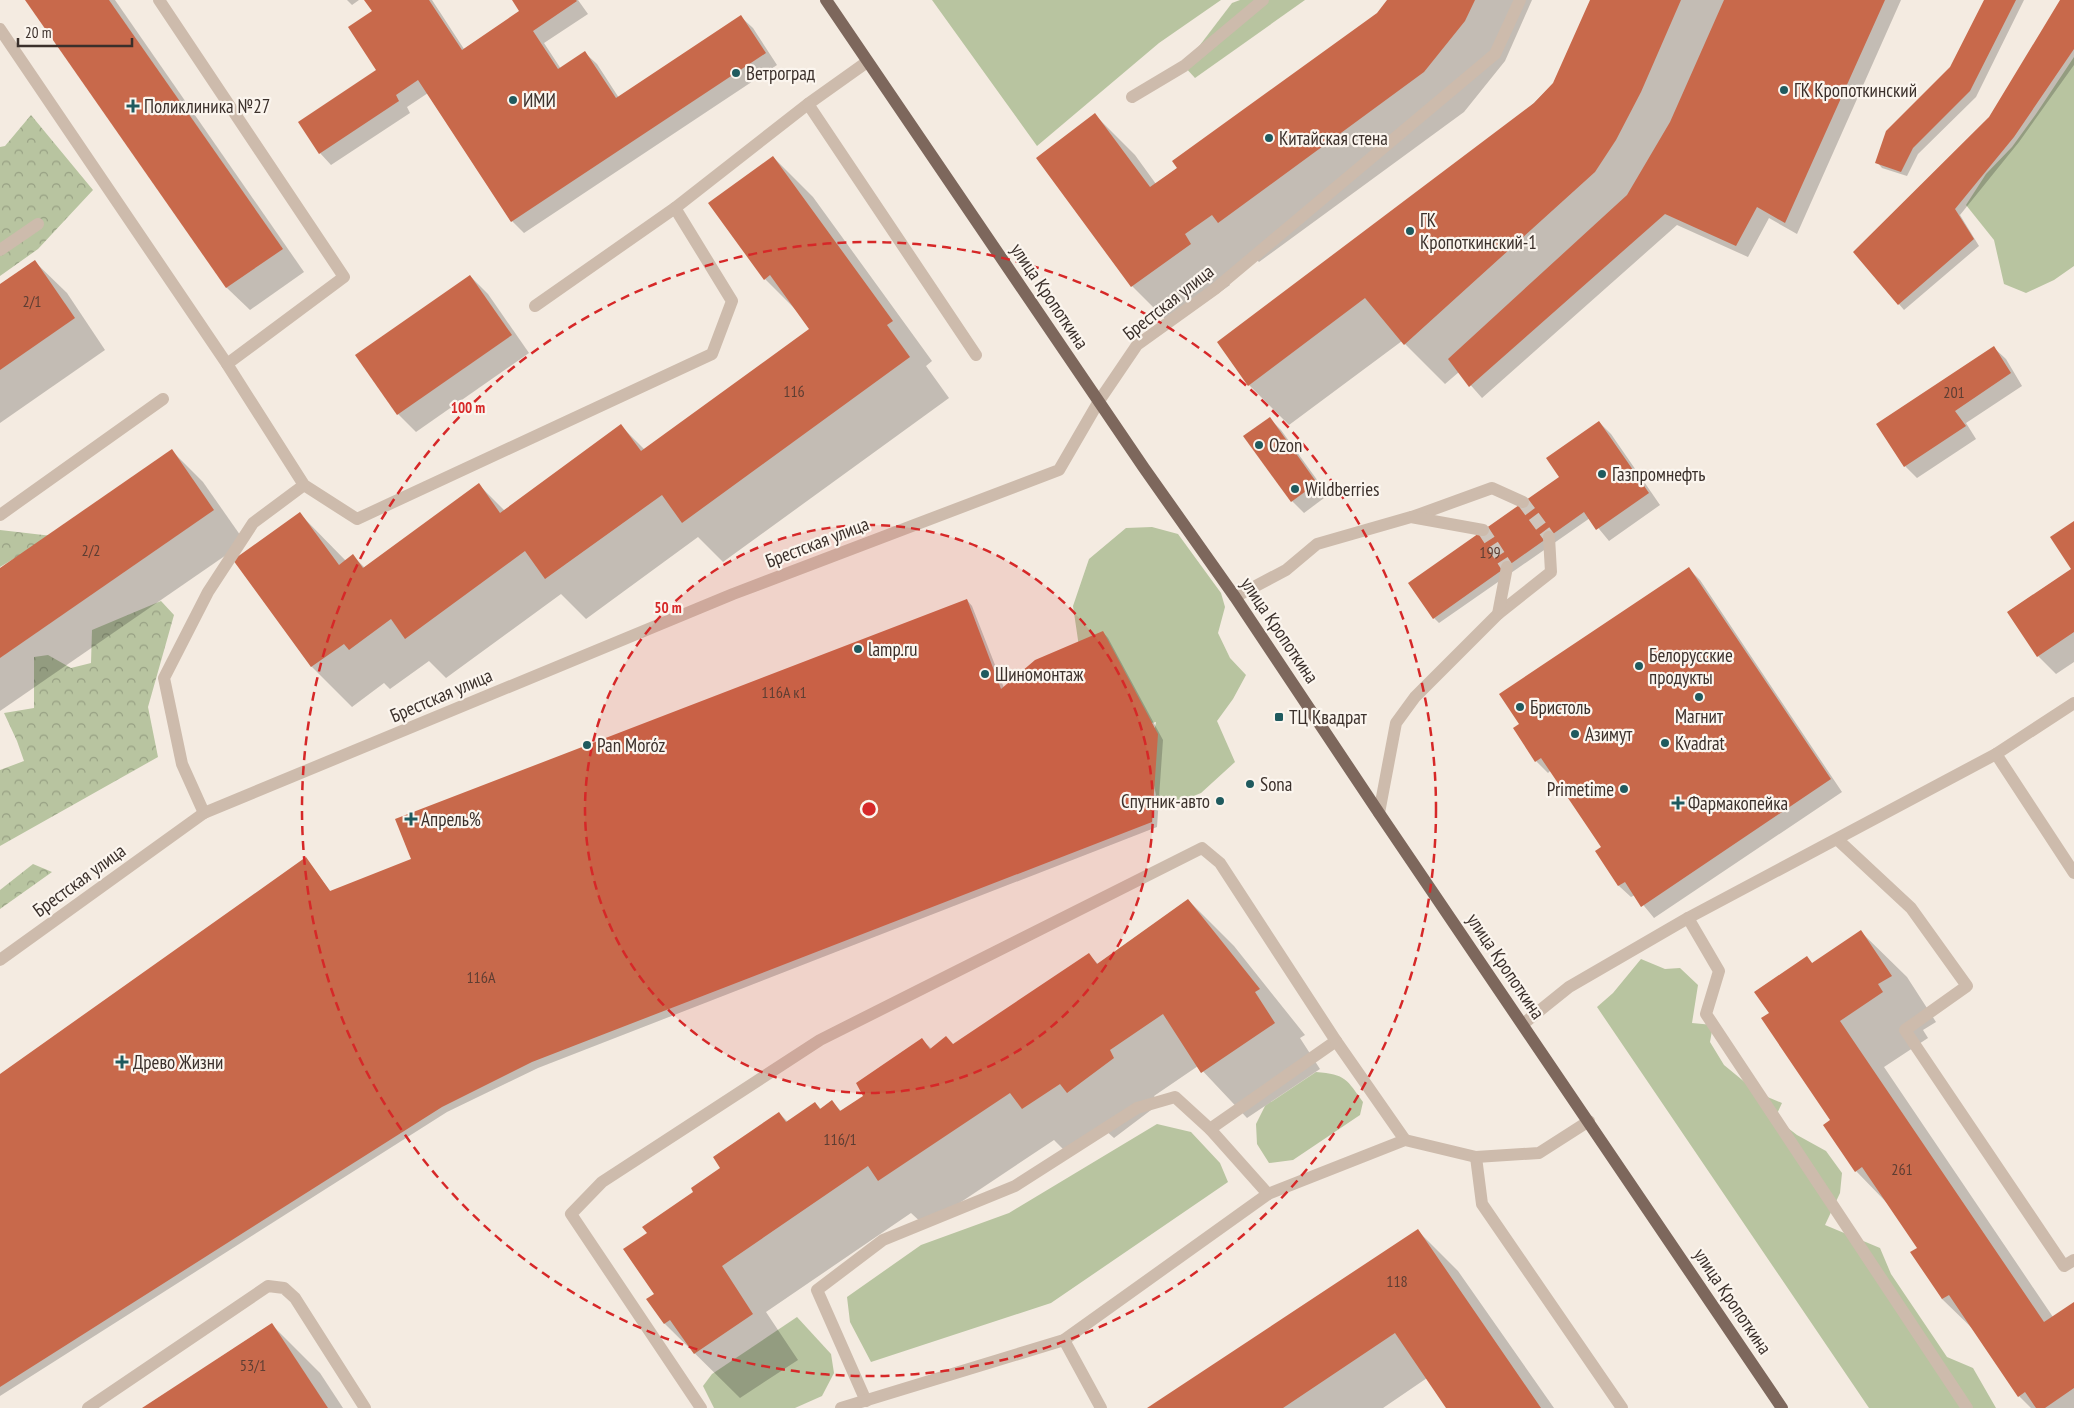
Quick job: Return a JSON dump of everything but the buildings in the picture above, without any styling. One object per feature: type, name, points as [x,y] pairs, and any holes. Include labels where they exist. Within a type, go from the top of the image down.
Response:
[{"type":"main road","name":"улица Кропоткина","points":[[826,0],[1099,401],[1235,596],[1379,813],[1782,1408]]},
{"type":"street","points":[[160,0],[344,277],[227,364]]},
{"type":"street","points":[[1132,97],[1184,66],[1263,0]]},
{"type":"street","name":"Брестская улица","points":[[0,960],[204,813],[733,594],[1059,470],[1099,401],[1137,345],[1215,288],[1495,54],[1520,0]]},
{"type":"street","points":[[0,29],[227,364],[304,485],[357,519],[712,354],[732,301],[675,208]]},
{"type":"street","points":[[535,306],[675,208],[808,104],[867,62]]},
{"type":"street","points":[[808,104],[976,355]]},
{"type":"street","points":[[0,250],[38,224]]},
{"type":"street","points":[[0,515],[163,400]]},
{"type":"street","points":[[204,813],[182,764],[164,678],[208,592],[253,523],[304,485]]},
{"type":"street","points":[[1235,596],[1286,570],[1317,544],[1411,517],[1492,488],[1523,502]]},
{"type":"street","points":[[1411,517],[1483,530]]},
{"type":"street","points":[[1379,813],[1396,723],[1415,697],[1498,614],[1551,572],[1549,537]]},
{"type":"street","points":[[1498,614],[1507,567]]},
{"type":"street","points":[[1523,1024],[1569,987],[1688,918],[1838,840],[1996,754],[2074,704]]},
{"type":"street","points":[[1996,754],[2074,874]]},
{"type":"street","points":[[1838,840],[1911,908],[1966,986],[1905,1030],[2064,1266],[2074,1260]]},
{"type":"street","points":[[702,1408],[571,1214],[602,1182],[820,1040],[1202,848],[1220,863],[1336,1041],[1405,1140]]},
{"type":"street","points":[[1688,918],[1719,971],[1706,1014],[1967,1408]]},
{"type":"street","points":[[1210,1129],[1336,1041]]},
{"type":"street","points":[[866,1401],[817,1290],[883,1240],[1015,1186],[1137,1108],[1174,1097],[1210,1129],[1268,1194]]},
{"type":"street","points":[[841,1408],[1064,1340],[1268,1194],[1405,1140],[1476,1157],[1539,1153],[1589,1121]]},
{"type":"street","points":[[1476,1157],[1482,1204],[1622,1408]]},
{"type":"street","points":[[88,1408],[268,1286],[284,1288],[294,1298],[365,1408]]},
{"type":"street","points":[[1064,1340],[1101,1408]]},
{"type":"green space","points":[[932,0],[1221,0],[1159,43],[1037,146]]},
{"type":"green space","points":[[1240,0],[1305,0],[1195,78],[1184,66],[1232,3]]},
{"type":"green space","points":[[2074,57],[2074,266],[2054,280],[2026,293],[2004,284],[1994,240],[1966,205],[1986,174],[2012,147]]},
{"type":"green space","points":[[31,115],[93,190],[38,249],[0,276],[0,147],[5,146]]},
{"type":"green space","points":[[1152,527],[1178,534],[1221,593],[1225,607],[1218,633],[1230,658],[1246,675],[1233,699],[1217,721],[1235,762],[1201,793],[1159,810],[1149,760],[1156,722],[1130,728],[1083,674],[1073,606],[1089,559],[1126,528]]},
{"type":"green space","points":[[0,530],[52,536],[0,567]]},
{"type":"green space","points":[[161,601],[174,615],[148,707],[158,757],[0,846],[0,770],[24,761],[4,713],[34,708],[34,657],[48,655],[71,668],[91,663],[92,630]]},
{"type":"green space","points":[[33,864],[52,872],[0,909],[0,890]]},
{"type":"green space","points":[[1641,959],[1665,969],[1680,968],[1698,985],[1692,1023],[1713,1025],[1710,1042],[1724,1065],[1758,1093],[1782,1103],[1775,1118],[1797,1135],[1826,1151],[1842,1173],[1840,1193],[1825,1225],[1880,1248],[1891,1274],[1947,1357],[1973,1368],[1996,1408],[1869,1408],[1597,1007],[1613,993]]},
{"type":"green space","points":[[1316,1072],[1334,1074],[1349,1083],[1363,1102],[1360,1115],[1293,1160],[1269,1163],[1257,1144],[1256,1124],[1265,1106]]},
{"type":"green space","points":[[1157,1124],[1191,1132],[1220,1163],[1228,1182],[1051,1303],[871,1362],[850,1322],[847,1297],[921,1245],[1009,1213]]},
{"type":"green space","points":[[797,1317],[831,1354],[834,1373],[822,1396],[795,1408],[714,1408],[703,1386],[712,1374]]},
{"type":"tunnel","points":[[1523,502],[1549,537]]},
{"type":"tunnel","points":[[1483,530],[1507,567]]},
{"type":"place","name":"Ветроград","points":[[736,73]]},
{"type":"place","name":"ГК Кропоткинский","points":[[1784,90]]},
{"type":"place","name":"ИМИ","points":[[513,100]]},
{"type":"place","name":"Поликлиника №27","points":[[133,106]]},
{"type":"place","name":"Китайская стена","points":[[1269,138]]},
{"type":"place","name":"ГК Кропоткинский-1","points":[[1410,231]]},
{"type":"place","name":"Ozon","points":[[1259,445]]},
{"type":"place","name":"Газпромнефть","points":[[1602,474]]},
{"type":"place","name":"Wildberries","points":[[1295,489]]},
{"type":"place","name":"lamp.ru","points":[[858,649]]},
{"type":"place","name":"Белорусские продукты","points":[[1639,666]]},
{"type":"place","name":"Шиномонтаж","points":[[985,674]]},
{"type":"place","name":"Магнит","points":[[1699,697]]},
{"type":"place","name":"Бристоль","points":[[1520,707]]},
{"type":"place","name":"ТЦ Квадрат","points":[[1279,717]]},
{"type":"place","name":"Азимут","points":[[1575,734]]},
{"type":"place","name":"Kvadrat","points":[[1665,743]]},
{"type":"place","name":"Pan Moróz","points":[[587,745]]},
{"type":"place","name":"Sona","points":[[1250,784]]},
{"type":"place","name":"Primetime","points":[[1624,789]]},
{"type":"place","name":"Спутник-авто","points":[[1220,801]]},
{"type":"place","name":"Фармакопейка","points":[[1678,803]]},
{"type":"place","name":"Апрель%","points":[[411,819]]},
{"type":"place","name":"Древо Жизни","points":[[122,1062]]}]
